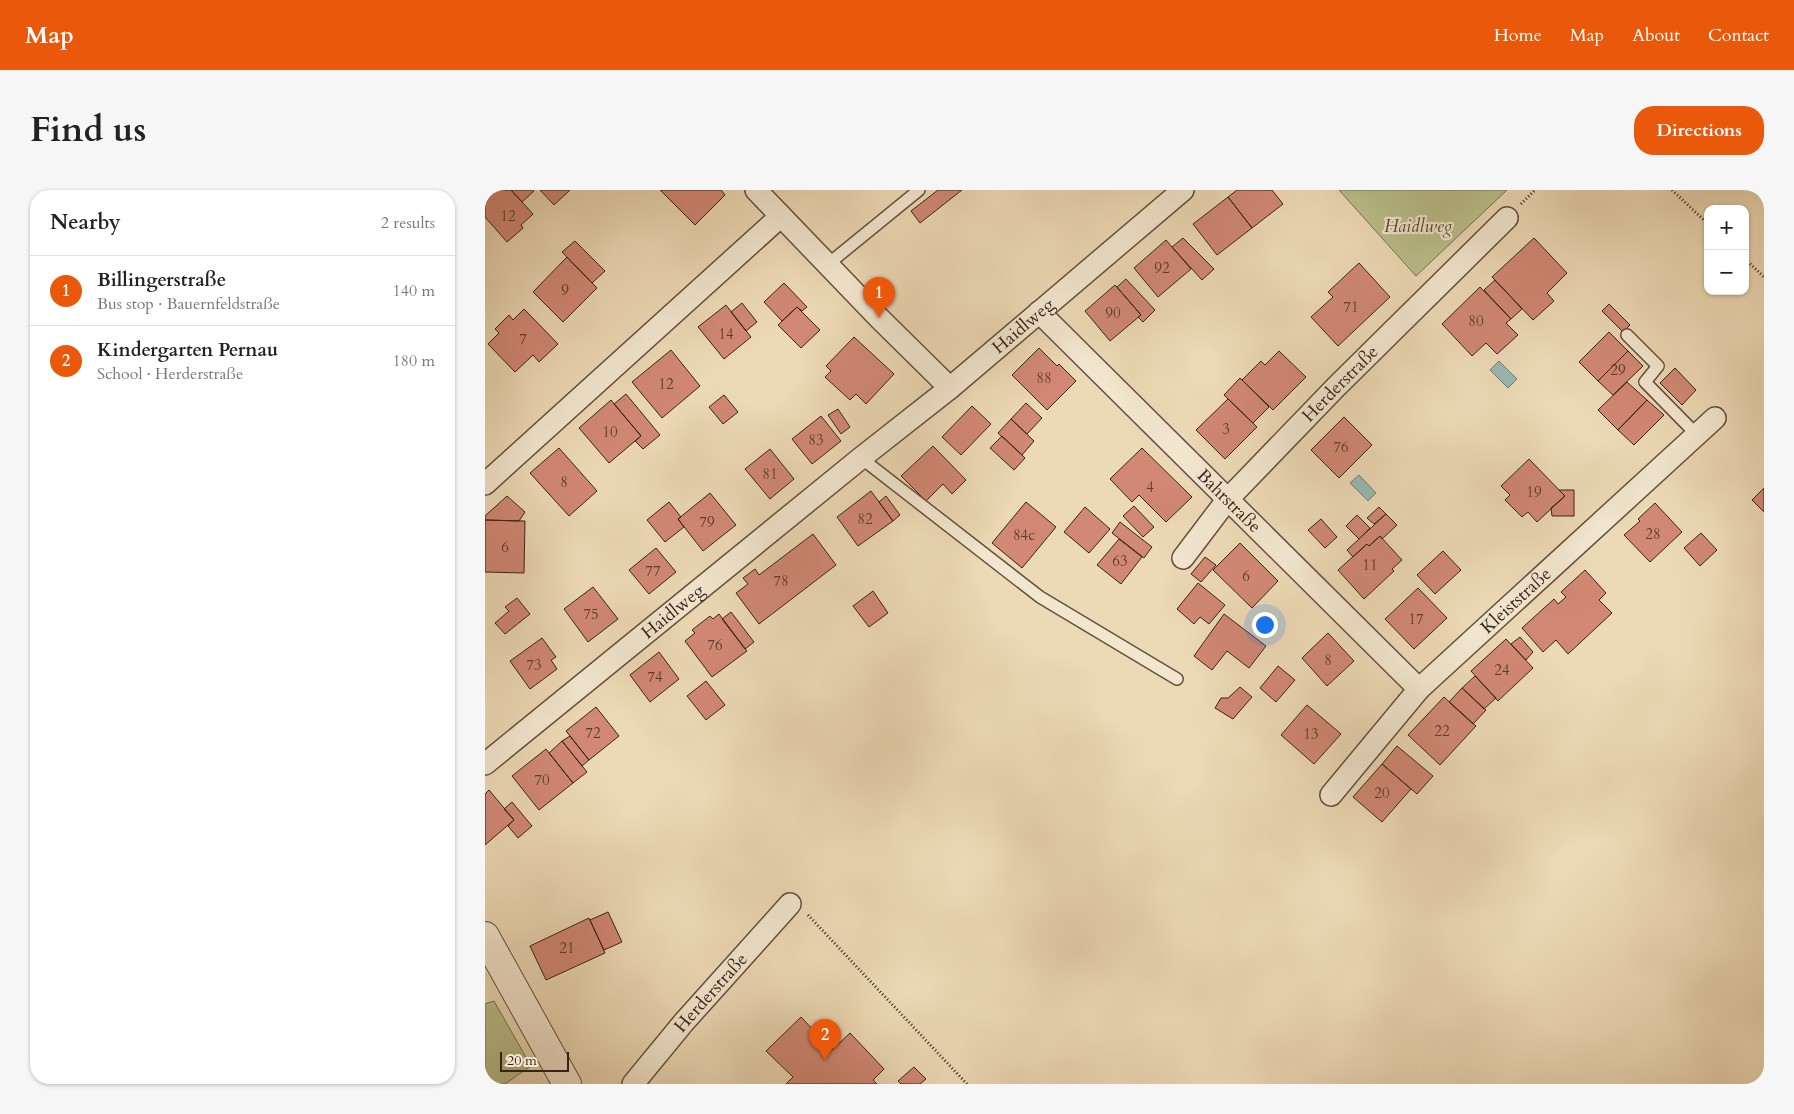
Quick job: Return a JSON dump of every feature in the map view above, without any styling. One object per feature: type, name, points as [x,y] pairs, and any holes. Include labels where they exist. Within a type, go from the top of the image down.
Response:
[{"type":"street","points":[[756,190],[827,266],[950,388]]},
{"type":"street","name":"Haidlweg","points":[[485,764],[861,458],[950,388],[1183,190]]},
{"type":"street","points":[[485,484],[781,216]]},
{"type":"street","name":"Herderstraße","points":[[1183,558],[1227,500],[1336,387],[1507,218]]},
{"type":"street","name":"Bahrstraße","points":[[1039,312],[1419,689]]},
{"type":"street","name":"Kleiststraße","points":[[1331,795],[1419,689],[1715,418]]},
{"type":"street","name":"Herderstraße","points":[[633,1084],[684,1022],[790,904]]},
{"type":"street","points":[[485,936],[567,1084]]},
{"type":"lane","points":[[827,266],[918,190]]},
{"type":"lane","points":[[1627,335],[1658,366],[1645,382],[1697,435]]},
{"type":"lane","points":[[861,458],[1040,597],[1177,679]]},
{"type":"path","points":[[1672,190],[1704,220]]},
{"type":"path","points":[[1749,263],[1764,277]]},
{"type":"path","points":[[790,904],[805,912],[967,1084]]},
{"type":"green space","name":"Haidlweg","points":[[1339,190],[1507,190],[1416,276]]},
{"type":"green space","points":[[494,1001],[531,1066],[505,1084],[485,1084],[485,1004]]},
{"type":"water","points":[[1499,361],[1517,379],[1508,388],[1490,370]]},
{"type":"water","points":[[1359,475],[1376,493],[1368,501],[1350,483]]},
{"type":"building","points":[[494,190],[511,190],[533,214],[521,225],[523,228],[507,242],[485,217],[485,202],[487,201],[485,198]]},
{"type":"building","points":[[511,190],[532,190],[534,191],[522,202]]},
{"type":"building","points":[[540,190],[570,190],[554,205]]},
{"type":"building","points":[[660,190],[721,190],[725,195],[695,225]]},
{"type":"building","points":[[938,190],[962,190],[920,223],[911,211]]},
{"type":"building","points":[[1237,190],[1272,190],[1283,204],[1252,228],[1228,197]]},
{"type":"building","points":[[1228,197],[1252,228],[1217,255],[1193,224]]},
{"type":"building","points":[[1183,238],[1214,269],[1202,280],[1172,247]]},
{"type":"building","points":[[1534,238],[1567,273],[1547,293],[1554,301],[1533,320],[1492,277]]},
{"type":"building","points":[[1166,240],[1191,269],[1158,297],[1134,268]]},
{"type":"building","points":[[575,241],[605,271],[592,283],[562,252]]},
{"type":"building","points":[[567,257],[597,288],[563,322],[533,292]]},
{"type":"building","points":[[1359,263],[1390,297],[1338,346],[1311,317],[1333,297],[1328,292]]},
{"type":"building","points":[[1126,279],[1155,310],[1143,322],[1138,317],[1141,315],[1117,287]]},
{"type":"building","points":[[1495,280],[1522,309],[1511,319],[1484,290]]},
{"type":"building","points":[[784,283],[807,307],[802,311],[797,307],[782,321],[764,302]]},
{"type":"building","points":[[1115,285],[1141,315],[1110,341],[1085,311]]},
{"type":"building","points":[[1480,287],[1511,319],[1506,323],[1518,335],[1497,354],[1486,343],[1472,356],[1442,324]]},
{"type":"building","points":[[742,303],[757,322],[746,331],[731,312]]},
{"type":"building","points":[[1609,304],[1630,325],[1623,332],[1602,311]]},
{"type":"building","points":[[726,305],[751,337],[724,359],[698,327]]},
{"type":"building","points":[[797,307],[820,330],[801,348],[778,325]]},
{"type":"building","points":[[524,309],[558,344],[539,362],[533,355],[515,372],[488,344],[499,333],[495,329],[509,315],[513,320]]},
{"type":"building","points":[[1609,332],[1628,351],[1598,381],[1579,362]]},
{"type":"building","points":[[854,337],[894,374],[866,404],[856,394],[850,400],[825,377],[831,371],[826,366]]},
{"type":"building","points":[[1039,348],[1076,381],[1047,410],[1012,375]]},
{"type":"building","points":[[671,350],[700,386],[662,418],[632,382]]},
{"type":"building","points":[[1279,351],[1306,377],[1273,410],[1242,380],[1261,361],[1265,365]]},
{"type":"building","points":[[1628,351],[1643,366],[1613,395],[1598,381]]},
{"type":"building","points":[[1675,368],[1696,390],[1682,405],[1660,383]]},
{"type":"building","points":[[1240,378],[1269,407],[1253,423],[1224,395]]},
{"type":"building","points":[[1627,382],[1647,400],[1618,430],[1598,410]]},
{"type":"building","points":[[626,394],[660,435],[643,449],[635,441],[641,436],[614,404]]},
{"type":"building","points":[[724,395],[738,412],[723,424],[709,407]]},
{"type":"building","points":[[1228,399],[1257,427],[1225,459],[1196,430]]},
{"type":"building","points":[[611,400],[641,436],[609,463],[579,428]]},
{"type":"building","points":[[1647,400],[1664,415],[1634,445],[1618,430]]},
{"type":"building","points":[[1026,403],[1042,418],[1027,434],[1011,419]]},
{"type":"building","points":[[972,406],[991,424],[961,455],[942,437]]},
{"type":"building","points":[[838,409],[850,427],[841,434],[828,415]]},
{"type":"building","points":[[821,416],[841,441],[812,464],[792,439]]},
{"type":"building","points":[[1344,417],[1372,445],[1339,478],[1311,450]]},
{"type":"building","points":[[1011,419],[1034,441],[1022,455],[998,433]]},
{"type":"building","points":[[1002,436],[1025,458],[1014,470],[990,448]]},
{"type":"building","points":[[933,446],[966,480],[952,494],[943,484],[926,501],[901,476]]},
{"type":"building","points":[[559,448],[597,491],[569,516],[530,473]]},
{"type":"building","points":[[1142,448],[1192,497],[1166,522],[1139,495],[1132,502],[1110,479]]},
{"type":"building","points":[[770,449],[794,479],[770,499],[745,469]]},
{"type":"building","points":[[1529,459],[1565,496],[1537,522],[1528,512],[1522,517],[1505,500],[1510,495],[1501,486]]},
{"type":"building","points":[[1764,488],[1764,512],[1752,500]]},
{"type":"building","points":[[1559,490],[1574,490],[1574,516],[1552,516],[1551,508],[1565,496]]},
{"type":"building","points":[[871,491],[893,521],[858,546],[837,517]]},
{"type":"building","points":[[710,493],[736,525],[703,551],[678,519]]},
{"type":"building","points":[[507,496],[525,512],[519,521],[485,520],[485,516]]},
{"type":"building","points":[[886,496],[900,515],[893,521],[879,502]]},
{"type":"building","points":[[669,502],[681,517],[678,519],[684,527],[665,542],[647,520]]},
{"type":"building","points":[[1026,502],[1056,527],[1022,568],[992,543]]},
{"type":"building","points":[[1655,503],[1682,532],[1650,562],[1624,535],[1640,521],[1638,519]]},
{"type":"building","points":[[1134,506],[1154,527],[1143,537],[1123,516]]},
{"type":"building","points":[[1085,507],[1110,529],[1089,553],[1064,532]]},
{"type":"building","points":[[1379,507],[1386,514],[1374,524],[1367,518]]},
{"type":"building","points":[[1386,514],[1397,525],[1382,539],[1380,536],[1369,546],[1367,544],[1353,557],[1347,550]]},
{"type":"building","points":[[1357,515],[1370,528],[1359,539],[1346,526]]},
{"type":"building","points":[[1321,519],[1337,537],[1325,548],[1308,530]]},
{"type":"building","points":[[485,520],[525,521],[524,573],[485,572]]},
{"type":"building","points":[[1120,522],[1152,547],[1144,558],[1112,533]]},
{"type":"building","points":[[1701,533],[1717,550],[1700,566],[1684,548]]},
{"type":"building","points":[[813,534],[836,565],[759,624],[736,593],[748,584],[743,578],[755,569],[759,575]]},
{"type":"building","points":[[1380,536],[1402,560],[1392,569],[1394,571],[1364,599],[1338,570],[1367,544],[1369,546]]},
{"type":"building","points":[[1119,539],[1142,557],[1121,584],[1097,565]]},
{"type":"building","points":[[1240,543],[1278,581],[1252,608],[1213,570]]},
{"type":"building","points":[[656,548],[676,572],[649,594],[629,570]]},
{"type":"building","points":[[1443,551],[1461,570],[1435,594],[1417,575]]},
{"type":"building","points":[[1205,557],[1216,565],[1201,582],[1191,574]]},
{"type":"building","points":[[1585,570],[1606,593],[1599,600],[1612,613],[1568,654],[1556,640],[1543,652],[1522,628],[1554,599],[1558,604],[1566,597],[1561,592]]},
{"type":"building","points":[[1198,583],[1225,605],[1209,624],[1200,617],[1194,624],[1177,609]]},
{"type":"building","points":[[593,587],[618,619],[588,642],[564,609]]},
{"type":"building","points":[[1418,588],[1447,618],[1414,649],[1385,619]]},
{"type":"building","points":[[873,591],[888,613],[869,627],[853,606]]},
{"type":"building","points":[[517,598],[530,614],[505,634],[495,623],[509,611],[505,607]]},
{"type":"building","points":[[731,612],[754,642],[745,649],[722,619]]},
{"type":"building","points":[[719,614],[747,651],[712,677],[685,641],[695,633],[692,630],[710,616],[713,619]]},
{"type":"building","points":[[1224,614],[1266,646],[1249,668],[1227,651],[1212,670],[1194,656]]},
{"type":"building","points":[[1328,633],[1354,661],[1327,686],[1302,658]]},
{"type":"building","points":[[1520,637],[1533,652],[1526,660],[1511,644]]},
{"type":"building","points":[[542,638],[556,657],[551,660],[557,669],[530,689],[510,661]]},
{"type":"building","points":[[1506,639],[1533,668],[1498,701],[1471,671]]},
{"type":"building","points":[[659,652],[679,679],[650,702],[630,675]]},
{"type":"building","points":[[1278,666],[1295,680],[1276,702],[1260,688]]},
{"type":"building","points":[[1475,676],[1496,698],[1484,709],[1462,688]]},
{"type":"building","points":[[706,681],[725,705],[706,720],[687,696]]},
{"type":"building","points":[[1240,687],[1252,697],[1233,719],[1215,708],[1221,698],[1228,698]]},
{"type":"building","points":[[1462,688],[1486,710],[1473,724],[1449,702]]},
{"type":"building","points":[[1444,697],[1476,726],[1440,765],[1408,735]]},
{"type":"building","points":[[1307,705],[1341,734],[1314,764],[1281,735]]},
{"type":"building","points":[[596,707],[619,736],[589,760],[566,731]]},
{"type":"building","points":[[570,736],[589,760],[582,766],[562,741]]},
{"type":"building","points":[[562,741],[587,772],[573,783],[549,753]]},
{"type":"building","points":[[1397,746],[1433,776],[1417,794],[1382,764]]},
{"type":"building","points":[[546,749],[573,783],[539,810],[512,776]]},
{"type":"building","points":[[1382,764],[1411,789],[1382,822],[1353,797]]},
{"type":"building","points":[[489,790],[514,820],[485,845],[485,794]]},
{"type":"building","points":[[512,802],[532,826],[518,838],[508,826],[514,820],[504,809]]},
{"type":"building","points":[[608,912],[622,942],[604,950],[590,920]]},
{"type":"building","points":[[589,918],[605,953],[546,980],[530,946]]},
{"type":"building","points":[[801,1017],[832,1050],[850,1033],[884,1069],[873,1080],[877,1084],[786,1084],[793,1077],[766,1051]]},
{"type":"building","points":[[914,1067],[926,1079],[920,1084],[901,1084],[898,1081]]},
{"type":"place","name":"Billingerstraße","points":[[879,318]]},
{"type":"place","name":"Kindergarten Pernau","points":[[825,1060]]}]
